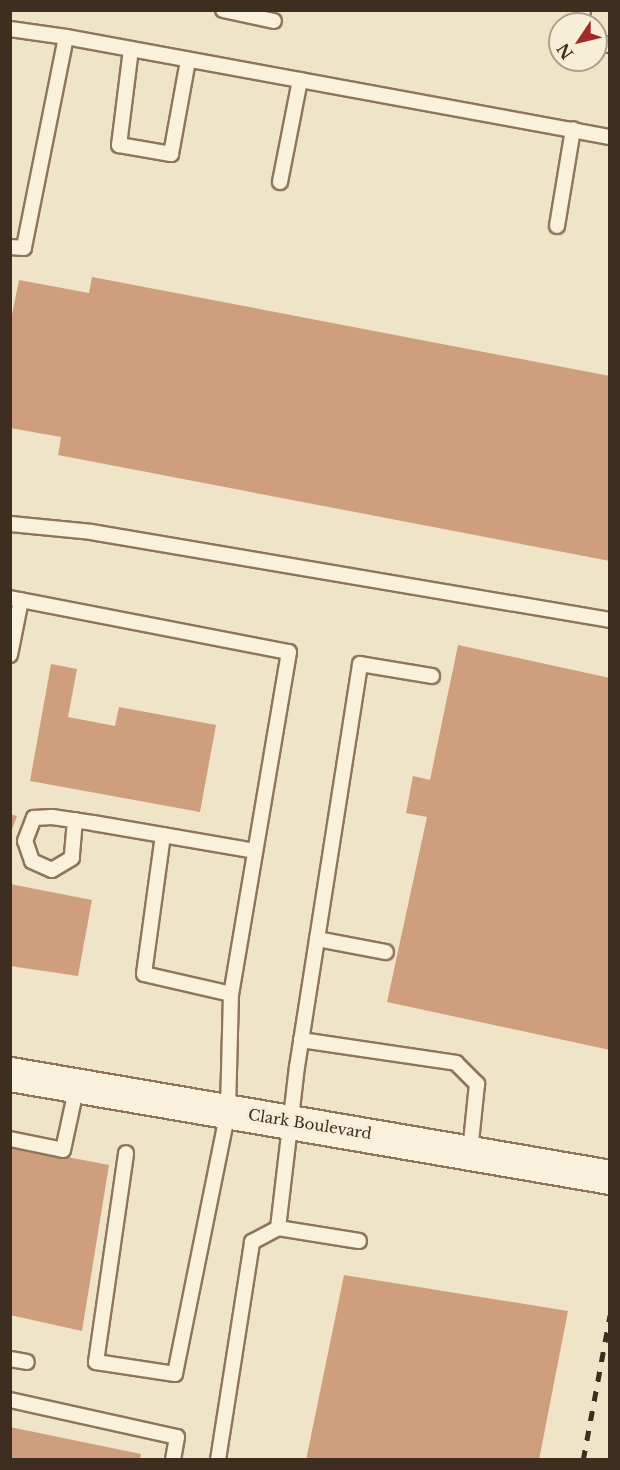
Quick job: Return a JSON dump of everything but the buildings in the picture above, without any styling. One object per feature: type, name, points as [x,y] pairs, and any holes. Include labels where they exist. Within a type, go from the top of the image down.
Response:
[{"type":"street","name":"Clark Boulevard","points":[[10,1074],[228,1111],[291,1119],[609,1177]]},
{"type":"lane","points":[[223,10],[274,21]]},
{"type":"lane","points":[[10,29],[609,137]]},
{"type":"lane","points":[[10,247],[24,249],[66,38]]},
{"type":"lane","points":[[131,49],[119,145],[171,154],[188,60]]},
{"type":"lane","points":[[280,182],[300,80]]},
{"type":"lane","points":[[557,226],[573,129]]},
{"type":"lane","points":[[10,524],[90,532],[609,620]]},
{"type":"lane","points":[[10,656],[16,598],[289,652],[231,994],[228,1111],[175,1374],[96,1362],[126,1153]]},
{"type":"lane","points":[[278,1228],[301,1040],[360,664],[432,676]]},
{"type":"lane","points":[[75,820],[72,858],[52,870],[32,861],[25,841],[34,818],[75,820],[255,851]]},
{"type":"lane","points":[[164,835],[144,974],[231,994]]},
{"type":"lane","points":[[317,939],[386,952]]},
{"type":"lane","points":[[301,1040],[456,1063],[477,1084],[470,1152]]},
{"type":"lane","points":[[10,1139],[63,1150],[77,1085]]},
{"type":"lane","points":[[218,1460],[252,1242],[278,1228],[359,1241]]},
{"type":"lane","points":[[10,1359],[27,1362]]},
{"type":"lane","points":[[10,1400],[177,1437],[173,1460]]},
{"type":"railway","points":[[583,1460],[610,1315]]}]
